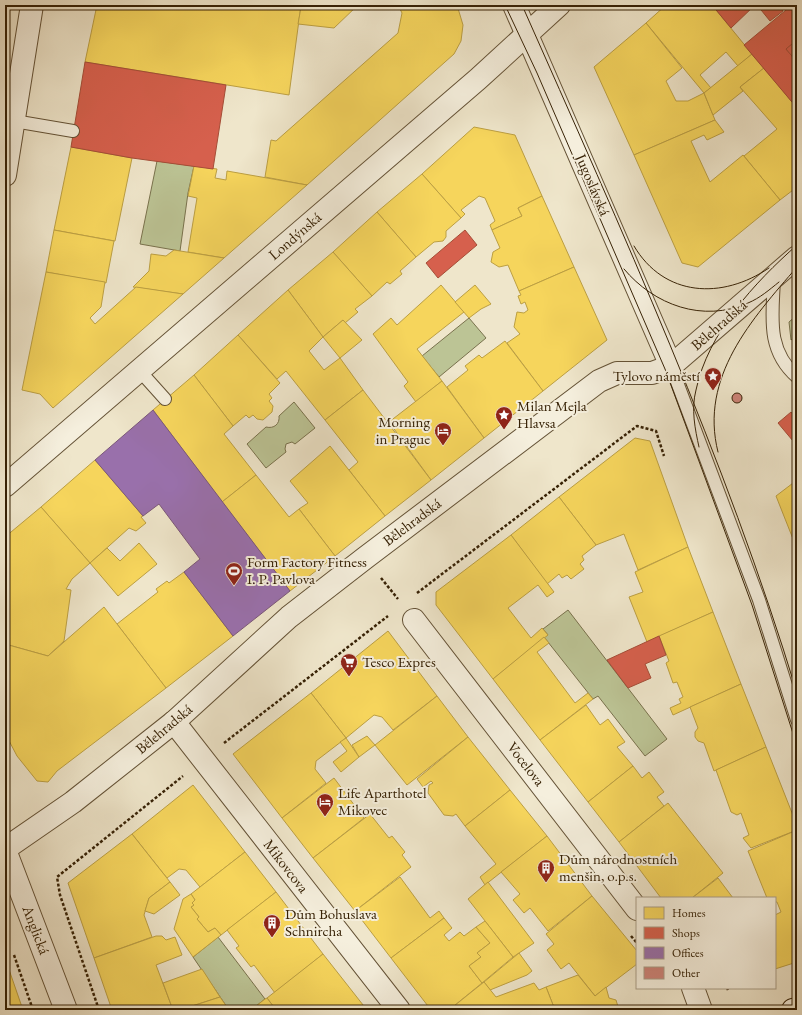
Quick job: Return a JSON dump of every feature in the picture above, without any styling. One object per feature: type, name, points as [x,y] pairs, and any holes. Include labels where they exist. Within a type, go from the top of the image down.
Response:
[{"type":"street","points":[[5,175],[32,5]]},
{"type":"street","name":"Jugoslávská","points":[[514,5],[671,366]]},
{"type":"street","name":"Londýnská","points":[[5,486],[478,79],[526,33],[559,5]]},
{"type":"street","name":"Bělehradská","points":[[5,850],[73,802],[174,722],[289,618],[365,558],[599,381],[617,373],[652,373],[671,366],[797,257]]},
{"type":"street","name":"Londýnská","points":[[5,473],[29,466]]},
{"type":"street","name":"Vocelova","points":[[408,612],[636,908]]},
{"type":"street","name":"Mikovcova","points":[[174,722],[399,1010]]},
{"type":"street","name":"Anglická","points":[[5,850],[66,1010]]},
{"type":"street","points":[[693,989],[701,1010]]},
{"type":"street","points":[[793,1010],[797,1009]]},
{"type":"lane","points":[[14,121],[73,131]]},
{"type":"lane","points":[[774,277],[771,319],[774,337],[781,356],[797,377]]},
{"type":"lane","points":[[671,366],[739,545],[778,656],[797,720]]},
{"type":"lane","points":[[140,370],[165,399]]},
{"type":"path","points":[[99,1010],[60,895],[57,877],[203,760],[408,612],[637,426],[656,431],[664,456]]},
{"type":"path","points":[[365,558],[408,612]]},
{"type":"path","points":[[13,950],[33,1010]]},
{"type":"green space","points":[[157,161],[194,166],[188,193],[180,251],[140,244]]},
{"type":"green space","points":[[797,315],[797,335],[791,340],[789,322]]},
{"type":"green space","points":[[469,318],[486,338],[439,377],[422,356]]},
{"type":"green space","points":[[294,402],[315,428],[295,444],[292,442],[286,444],[286,452],[266,468],[247,444],[266,427],[274,427],[279,421],[279,416]]},
{"type":"green space","points":[[568,610],[667,739],[645,756],[598,696],[593,699],[544,637],[548,635],[543,629]]},
{"type":"green space","points":[[218,937],[265,999],[251,1010],[229,1010],[193,957]]},
{"type":"building: Homes","points":[[97,5],[301,5],[289,95],[85,62]]},
{"type":"building: Homes","points":[[304,5],[358,5],[334,28],[298,24],[301,7]]},
{"type":"building: Homes","points":[[398,5],[457,5],[463,25],[461,41],[454,54],[307,185],[265,177],[271,140],[276,141],[398,33],[402,13]]},
{"type":"building: Homes","points":[[666,5],[712,5],[752,54],[738,66],[726,52],[700,75],[711,88],[704,93],[646,23]]},
{"type":"building: Homes","points":[[646,23],[682,68],[666,81],[676,101],[688,101],[704,93],[715,120],[634,155],[594,67]]},
{"type":"building: Homes","points":[[752,54],[764,68],[740,87],[743,91],[713,115],[704,93]]},
{"type":"building: Homes","points":[[764,68],[797,108],[797,187],[780,200],[744,156],[777,129],[740,87]]},
{"type":"building: Homes","points":[[715,120],[724,132],[707,140],[704,135],[691,141],[710,182],[743,155],[780,200],[698,267],[682,263],[634,155]]},
{"type":"building: Homes","points":[[474,127],[515,135],[542,196],[518,208],[522,216],[492,230],[490,225],[495,221],[485,198],[479,196],[461,210],[465,214],[461,218],[422,174]]},
{"type":"building: Homes","points":[[71,147],[132,158],[115,241],[54,230]]},
{"type":"building: Homes","points":[[194,166],[217,169],[215,178],[226,180],[227,171],[307,185],[224,258],[188,252],[197,198],[188,196]]},
{"type":"building: Homes","points":[[422,174],[461,218],[446,231],[446,237],[443,241],[434,242],[416,257],[377,212]]},
{"type":"building: Homes","points":[[542,196],[574,267],[519,291],[508,265],[499,267],[491,262],[493,252],[500,248],[492,230],[522,216],[518,208]]},
{"type":"building: Homes","points":[[377,212],[416,257],[400,271],[402,274],[390,284],[387,282],[372,296],[333,252]]},
{"type":"building: Homes","points":[[54,230],[114,241],[106,283],[46,272]]},
{"type":"building: Homes","points":[[174,250],[224,258],[183,294],[133,287],[149,271],[151,254],[166,256]]},
{"type":"building: Homes","points":[[333,252],[372,296],[355,309],[358,312],[345,323],[343,320],[323,337],[288,290]]},
{"type":"building: Homes","points":[[574,267],[607,340],[543,391],[507,343],[520,334],[514,327],[517,312],[524,313],[528,310],[525,302],[521,304],[518,296],[521,295],[519,291]]},
{"type":"building: Homes","points":[[46,272],[105,282],[101,307],[90,318],[95,324],[136,287],[183,294],[53,408],[40,394],[22,390]]},
{"type":"building: Homes","points":[[441,285],[464,312],[417,349],[442,381],[416,402],[404,386],[408,382],[373,334],[391,318],[397,325]]},
{"type":"building: Homes","points":[[475,285],[491,304],[469,318],[455,302]]},
{"type":"building: Homes","points":[[288,290],[323,337],[309,351],[324,370],[340,358],[363,390],[325,420],[286,371],[277,379],[238,335]]},
{"type":"building: Homes","points":[[343,320],[362,340],[340,358],[323,337]]},
{"type":"building: Homes","points":[[238,335],[280,383],[269,394],[272,398],[269,401],[273,406],[272,412],[263,420],[257,419],[253,415],[249,418],[246,415],[233,426],[194,375]]},
{"type":"building: Homes","points":[[505,341],[543,391],[484,438],[447,387],[468,370],[465,366],[479,355],[482,358]]},
{"type":"building: Homes","points":[[194,375],[233,426],[224,434],[256,475],[222,502],[153,410]]},
{"type":"building: Homes","points":[[442,381],[484,438],[431,480],[389,422]]},
{"type":"building: Homes","points":[[363,390],[431,480],[385,516],[349,470],[358,462],[325,420]]},
{"type":"building: Homes","points":[[635,438],[650,441],[688,547],[638,570],[624,534],[596,545],[559,497]]},
{"type":"building: Homes","points":[[330,446],[385,516],[335,556],[299,509],[308,503],[290,481]]},
{"type":"building: Homes","points":[[95,460],[143,516],[141,517],[146,523],[136,531],[129,528],[90,563],[41,507]]},
{"type":"building: Homes","points":[[256,475],[289,517],[299,509],[335,556],[290,591],[222,502]]},
{"type":"building: Homes","points":[[797,480],[797,549],[776,496]]},
{"type":"building: Homes","points":[[559,497],[596,545],[582,556],[584,560],[580,564],[584,569],[571,579],[567,575],[562,578],[559,574],[547,584],[511,535]]},
{"type":"building: Homes","points":[[41,507],[90,563],[72,579],[66,589],[71,590],[64,641],[48,656],[5,644],[5,537]]},
{"type":"building: Homes","points":[[511,535],[554,592],[547,597],[538,585],[508,608],[531,638],[542,628],[548,635],[493,679],[436,605],[436,592]]},
{"type":"building: Homes","points":[[139,543],[157,564],[118,596],[90,563],[107,548],[120,561]]},
{"type":"building: Homes","points":[[688,547],[713,612],[647,642],[629,597],[643,592],[635,572]]},
{"type":"building: Homes","points":[[184,572],[233,636],[166,688],[117,624],[158,592],[156,589],[167,581],[169,583]]},
{"type":"building: Homes","points":[[104,607],[166,688],[57,771],[48,782],[37,781],[17,756],[5,733],[5,644],[48,656]]},
{"type":"building: Homes","points":[[713,612],[741,684],[673,715],[670,708],[681,703],[679,699],[683,697],[677,682],[673,683],[666,663],[669,661],[659,636]]},
{"type":"building: Homes","points":[[388,631],[437,696],[393,730],[382,717],[374,715],[346,738],[311,693]]},
{"type":"building: Homes","points":[[544,637],[549,643],[537,652],[575,703],[588,693],[593,699],[540,740],[493,679]]},
{"type":"building: Homes","points":[[741,684],[766,747],[714,771],[704,743],[698,741],[695,737],[695,732],[698,728],[690,707]]},
{"type":"building: Homes","points":[[311,693],[346,738],[316,761],[315,769],[326,783],[282,818],[233,754]]},
{"type":"building: Homes","points":[[437,696],[468,737],[407,785],[375,745]]},
{"type":"building: Homes","points":[[586,705],[600,725],[608,719],[625,742],[617,747],[633,766],[588,802],[540,740]]},
{"type":"building: Homes","points":[[367,736],[375,745],[359,757],[352,745]]},
{"type":"building: Homes","points":[[468,737],[510,790],[465,826],[456,814],[453,816],[444,815],[428,793],[429,785],[433,783],[431,781],[423,787],[417,779]]},
{"type":"building: Homes","points":[[346,738],[359,757],[341,772],[333,762],[347,751],[340,742]]},
{"type":"building: Homes","points":[[766,747],[796,823],[797,830],[751,848],[743,838],[749,835],[741,813],[737,815],[731,812],[716,770]]},
{"type":"building: Homes","points":[[633,766],[642,778],[649,772],[664,792],[657,797],[664,806],[619,842],[588,802]]},
{"type":"building: Homes","points":[[334,778],[364,818],[313,858],[282,818]]},
{"type":"building: Homes","points":[[193,785],[245,852],[200,887],[186,870],[179,869],[167,878],[132,834]]},
{"type":"building: Homes","points":[[510,790],[547,836],[485,885],[480,877],[496,864],[465,826]]},
{"type":"building: Homes","points":[[668,803],[723,873],[693,897],[660,897],[619,842]]},
{"type":"building: Homes","points":[[370,814],[389,838],[392,836],[405,852],[402,855],[411,867],[355,911],[313,858]]},
{"type":"building: Homes","points":[[797,830],[797,962],[776,969],[776,914],[781,912],[776,902],[776,897],[767,897],[748,851]]},
{"type":"building: Homes","points":[[132,834],[170,882],[149,898],[144,915],[152,937],[94,958],[68,883]]},
{"type":"building: Homes","name":"Dům národnostních menšin, o.p.s.","points":[[547,836],[592,896],[548,931],[530,908],[524,913],[513,900],[520,894],[501,872]]},
{"type":"building: Homes","points":[[245,852],[276,892],[221,935],[215,928],[208,932],[197,919],[199,917],[191,907],[194,905],[192,903],[195,900],[191,894]]},
{"type":"building: Homes","points":[[400,877],[430,918],[439,911],[444,918],[391,958],[355,911]]},
{"type":"building: Homes","points":[[718,878],[732,897],[693,897]]},
{"type":"building: Homes","points":[[170,882],[180,895],[154,914],[145,911],[149,898]]},
{"type":"building: Homes","points":[[488,882],[534,943],[513,957],[468,899]]},
{"type":"building: Homes","name":"Dům Bohuslava Schnircha","points":[[276,892],[323,954],[275,993],[254,965],[251,967],[236,948],[239,946],[227,930]]},
{"type":"building: Homes","points":[[191,894],[195,900],[192,903],[194,905],[191,907],[199,917],[197,919],[208,932],[215,928],[221,935],[193,957],[174,929],[183,899]]},
{"type":"building: Homes","points":[[592,896],[636,950],[636,965],[595,996],[569,963],[561,969],[547,950],[554,944],[546,934]]},
{"type":"building: Homes","points":[[444,918],[452,928],[444,935],[449,941],[460,932],[464,936],[476,927],[490,943],[477,953],[481,957],[469,966],[482,983],[449,1010],[431,1010],[391,958]]},
{"type":"building: Homes","points":[[485,921],[513,957],[482,983],[469,966],[481,957],[477,953],[490,943],[476,927]]},
{"type":"building: Homes","points":[[156,936],[162,936],[166,940],[175,937],[182,955],[156,965],[173,1010],[112,1010],[94,958]]},
{"type":"building: Homes","points":[[519,953],[532,971],[527,975],[490,990],[484,982]]},
{"type":"building: Homes","points":[[323,954],[367,1010],[276,1010],[267,998]]},
{"type":"building: Homes","points":[[5,958],[23,1010],[5,1010]]},
{"type":"building: Homes","points":[[202,969],[220,997],[180,1010],[173,1010],[163,983]]},
{"type":"building: Homes","points":[[578,975],[595,996],[606,987],[609,998],[616,1000],[619,1010],[555,1010],[546,987]]},
{"type":"building: Homes","points":[[484,982],[496,997],[534,983],[539,990],[546,987],[555,1010],[449,1010]]},
{"type":"building: Homes","points":[[220,997],[229,1010],[180,1010]]},
{"type":"building: Homes","points":[[267,998],[276,1010],[251,1010],[265,999]]},
{"type":"building: Shops","points":[[712,5],[755,5],[731,28]]},
{"type":"building: Shops","points":[[757,5],[778,5],[783,11],[770,21]]},
{"type":"building: Shops","points":[[792,5],[797,5],[797,40],[786,49],[797,62],[797,108],[744,45]]},
{"type":"building: Shops","points":[[797,40],[797,62],[786,49]]},
{"type":"building: Shops","points":[[85,62],[226,85],[213,169],[132,158],[71,147]]},
{"type":"building: Shops","points":[[465,230],[477,245],[438,278],[426,263]]},
{"type":"building: Shops","points":[[791,412],[797,419],[797,437],[793,441],[778,423]]},
{"type":"building: Shops","points":[[659,636],[666,655],[645,664],[651,678],[628,688],[607,660]]},
{"type":"building: Offices","points":[[153,410],[290,591],[233,636],[184,572],[200,559],[159,504],[143,516],[95,460]]},
{"type":"building: Other","points":[[735,393],[739,393],[741,394],[741,402],[735,403],[732,400],[732,396]]},
{"type":"tram line","points":[[505,5],[537,73],[665,369],[752,605],[797,746]]},
{"type":"tram line","points":[[522,5],[634,260],[705,431],[738,517],[769,605],[797,693]]},
{"type":"tram line","points":[[699,447],[694,419],[694,404],[702,369],[711,349],[722,329],[749,293],[797,245]]},
{"type":"tram line","points":[[634,246],[646,263],[661,275],[678,284],[695,288],[714,289],[732,285],[751,278],[769,268]]},
{"type":"tram line","points":[[718,452],[714,425],[716,399],[723,374],[747,329],[763,307],[797,267]]},
{"type":"tram line","points":[[624,269],[636,282],[665,301],[680,307],[697,311],[731,309],[748,303],[779,282]]},
{"type":"place","name":"Tylovo náměstí","points":[[713,391]]},
{"type":"place","name":"Milan Mejla Hlavsa","points":[[504,430]]},
{"type":"place","name":"Morning in Prague","points":[[443,446]]},
{"type":"place","name":"Form Factory Fitness I. P. Pavlova","points":[[234,586]]},
{"type":"place","name":"Tesco Expres","points":[[349,677]]},
{"type":"place","name":"Life Aparthotel Mikovec","points":[[325,817]]},
{"type":"place","name":"Dům národnostních menšin, o.p.s.","points":[[546,883]]},
{"type":"place","name":"Dům Bohuslava Schnircha","points":[[272,938]]}]
